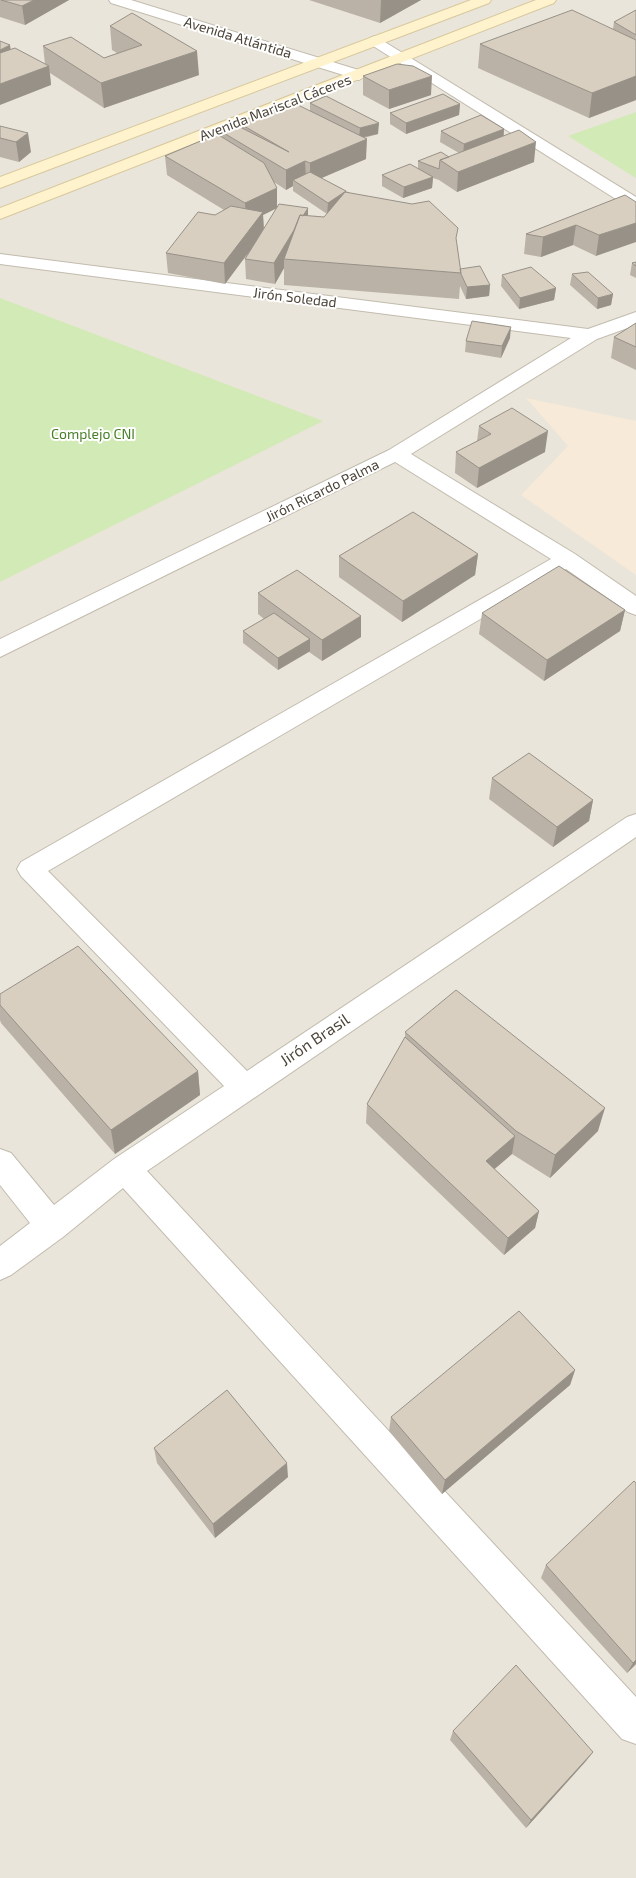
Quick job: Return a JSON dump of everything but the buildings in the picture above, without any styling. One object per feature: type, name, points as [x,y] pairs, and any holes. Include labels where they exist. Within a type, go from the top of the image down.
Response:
[{"type":"main road","name":"Avenida Mariscal Cáceres","points":[[0,183],[484,0]]},
{"type":"main road","name":"Avenida Mariscal Cáceres","points":[[0,214],[549,0]]},
{"type":"street","name":"Avenida Atlántida","points":[[116,0],[359,75]]},
{"type":"street","points":[[375,41],[404,57],[636,204]]},
{"type":"street","name":"Jirón Soledad","points":[[0,259],[590,335]]},
{"type":"street","name":"Jirón Ricardo Palma","points":[[0,649],[396,454],[590,335],[636,318]]},
{"type":"street","points":[[396,454],[567,559],[636,607]]},
{"type":"street","points":[[244,1087],[30,869],[567,559]]},
{"type":"street","name":"Jirón Brasil","points":[[0,1265],[52,1227],[125,1169],[636,824]]},
{"type":"street","points":[[0,1162],[52,1227]]},
{"type":"street","points":[[125,1169],[636,1725]]},
{"type":"shaded area","points":[[0,0],[636,0],[636,1878],[0,1878]]},
{"type":"shaded area","points":[[526,398],[636,421],[636,575],[521,495],[568,446]]},
{"type":"green space","points":[[636,112],[636,178],[568,136]]},
{"type":"green space","name":"Complejo CNI","points":[[0,298],[323,421],[0,582]]}]
